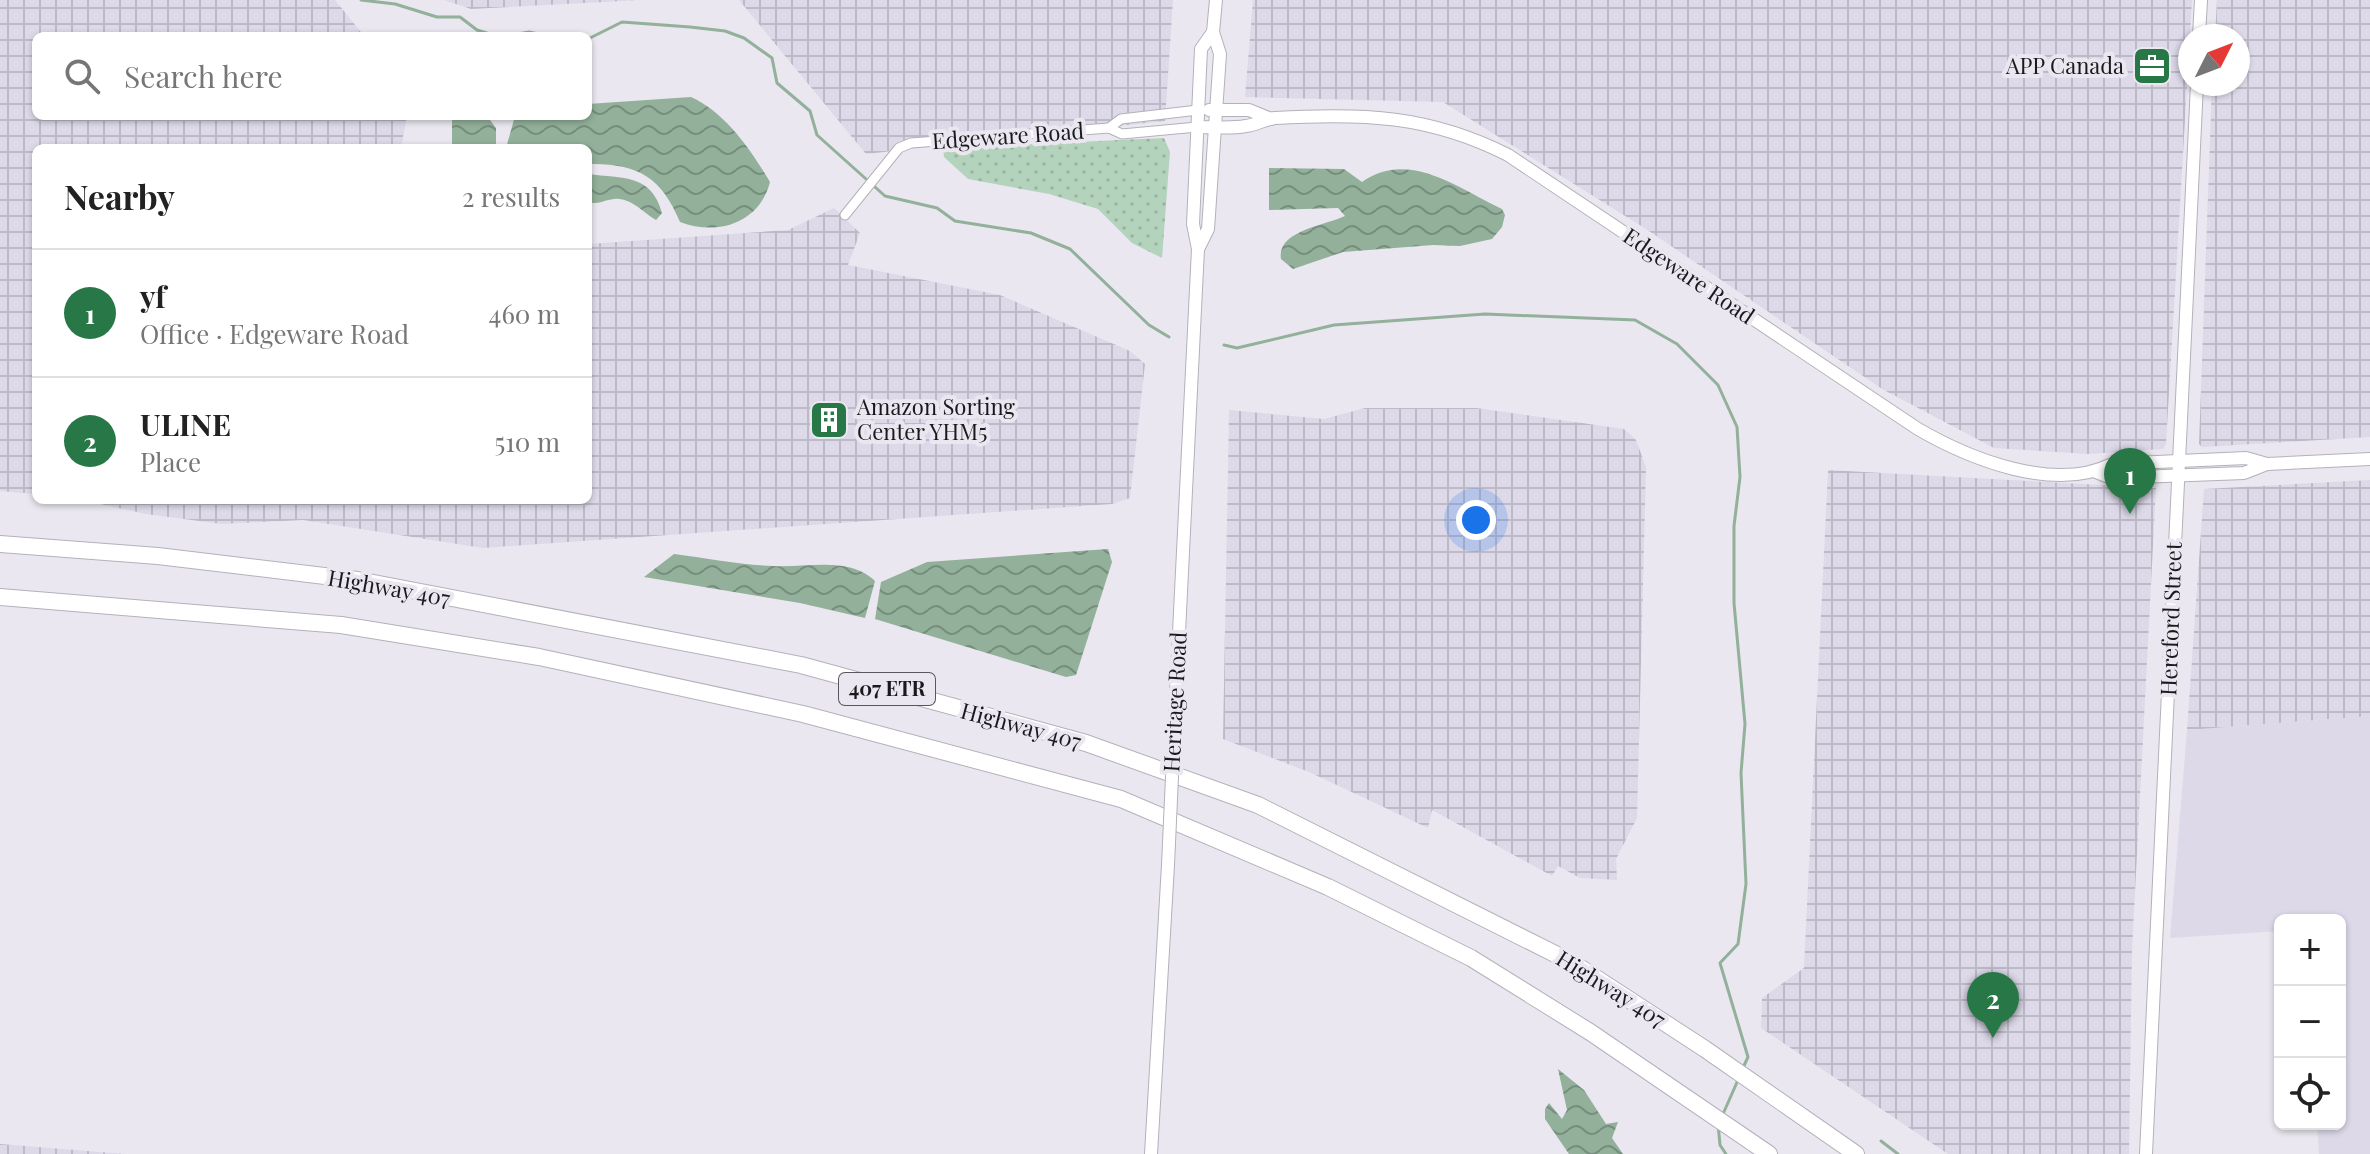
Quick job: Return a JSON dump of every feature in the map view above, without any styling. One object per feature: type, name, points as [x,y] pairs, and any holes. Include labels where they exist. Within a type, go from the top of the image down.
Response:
[{"type":"highway","name":"Highway 407","points":[[0,544],[158,556],[358,580],[801,665],[1086,743],[1258,805],[1437,892],[1573,963],[1705,1049],[1856,1154]]},
{"type":"highway","name":"Highway 407","points":[[0,597],[341,625],[539,657],[803,714],[1121,799],[1328,887],[1471,958],[1590,1032],[1769,1154]]},
{"type":"street","name":"Heritage Road","points":[[1198,249],[1208,229],[1220,54],[1213,32],[1216,0]]},
{"type":"street","points":[[2200,24],[2201,0]]},
{"type":"street","name":"Heritage Road","points":[[1151,1154],[1198,249],[1193,224],[1201,49],[1213,32]]},
{"type":"street","name":"Hereford Street","points":[[2146,1154],[2196,96]]},
{"type":"street","name":"Edgeware Road","points":[[1109,128],[1121,119],[1198,110],[1249,110],[1271,119]]},
{"type":"street","name":"Edgeware Road","points":[[845,215],[899,148],[911,143],[1109,128],[1122,134],[1247,126],[1271,119],[1384,115],[1430,123],[1471,136],[1508,155],[1918,429],[1960,453],[1990,464],[2032,471],[2096,472],[2111,478],[2244,473],[2267,464],[2370,459]]},
{"type":"street","name":"Edgeware Road","points":[[2096,472],[2112,464],[2246,458],[2267,464]]},
{"type":"shaded area","points":[[0,0],[335,0],[361,32],[32,32],[32,120],[406,120],[402,144],[32,144],[32,494],[0,491]]},
{"type":"shaded area","points":[[444,0],[641,0],[471,9]]},
{"type":"shaded area","points":[[739,0],[1173,0],[1165,121],[866,154]]},
{"type":"shaded area","points":[[1253,0],[2192,0],[2191,24],[2178,24],[2178,96],[2186,96],[2166,444],[2163,449],[2088,454],[1994,448],[1882,389],[1646,229],[1443,102],[1245,97]]},
{"type":"shaded area","points":[[2217,0],[2370,0],[2370,437],[2202,447],[2199,444],[2212,96],[2250,96],[2250,24],[2216,24]]},
{"type":"shaded area","points":[[1164,138],[1170,152],[1162,258],[1132,243],[1098,209],[1049,194],[968,179],[944,157],[943,148]]},
{"type":"shaded area","points":[[834,208],[860,233],[848,265],[1000,295],[1130,351],[1145,364],[1130,498],[1112,504],[483,548],[303,520],[222,524],[146,514],[100,504],[592,504],[592,244],[788,230]]},
{"type":"shaded area","points":[[1365,408],[1476,408],[1624,429],[1636,440],[1646,467],[1637,818],[1616,859],[1617,880],[1580,878],[1558,866],[1552,876],[1432,810],[1428,828],[1309,772],[1223,739],[1229,410],[1324,419]]},
{"type":"shaded area","points":[[1828,470],[2156,488],[2132,950],[2129,1154],[1948,1154],[1761,1028],[1762,998],[1804,968]]},
{"type":"shaded area","points":[[2370,480],[2370,716],[2187,730],[2204,489]]},
{"type":"shaded area","points":[[2370,716],[2370,1154],[2319,1154],[2317,1130],[2346,1130],[2346,914],[2274,914],[2274,931],[2170,938],[2187,730]]},
{"type":"shaded area","points":[[0,1144],[125,1154],[0,1154]]},
{"type":"water","points":[[691,97],[715,112],[746,145],[770,182],[764,196],[756,208],[735,223],[722,227],[694,226],[680,222],[665,194],[646,176],[621,166],[592,164],[592,144],[507,144],[514,120],[592,120],[592,104]]},
{"type":"water","points":[[452,120],[490,120],[496,128],[496,144],[452,144]]},
{"type":"water","points":[[1269,168],[1344,169],[1362,182],[1379,173],[1397,169],[1415,171],[1450,183],[1502,209],[1505,215],[1502,227],[1492,239],[1460,246],[1343,252],[1293,269],[1281,259],[1286,242],[1304,230],[1345,216],[1338,208],[1269,210]]},
{"type":"water","points":[[592,174],[643,184],[657,200],[662,213],[656,220],[626,200],[592,202]]},
{"type":"water","points":[[1108,549],[1112,562],[1076,675],[1066,677],[875,619],[881,582],[927,562]]},
{"type":"water","points":[[674,554],[761,565],[840,566],[865,573],[875,581],[865,618],[800,603],[644,577]]},
{"type":"water","points":[[1558,1069],[1584,1090],[1606,1124],[1618,1122],[1612,1138],[1623,1154],[1569,1154],[1545,1119],[1545,1109],[1549,1103],[1562,1119],[1567,1110]]},
{"type":"waterway","points":[[361,0],[395,4],[437,17],[460,17],[483,32]]},
{"type":"waterway","points":[[592,37],[622,22],[725,31],[744,38],[772,58],[777,83],[810,111],[817,135],[885,196],[937,208],[955,221],[1031,233],[1070,249],[1149,325],[1169,337]]},
{"type":"waterway","points":[[1224,345],[1237,348],[1334,325],[1485,314],[1635,320],[1677,344],[1718,385],[1737,427],[1740,477],[1734,526],[1734,603],[1745,724],[1741,773],[1746,884],[1738,944],[1720,963],[1748,1057],[1742,1070]]},
{"type":"waterway","points":[[1723,1114],[1738,1080]]},
{"type":"waterway","points":[[1718,1124],[1720,1145],[1726,1154]]},
{"type":"waterway","points":[[1881,1141],[1898,1154]]},
{"type":"place","name":"APP Canada","points":[[2152,66]]},
{"type":"place","name":"Amazon Sorting Center YHM5","points":[[829,420]]},
{"type":"place","name":"yf","points":[[2130,514]]},
{"type":"place","name":"ULINE","points":[[1993,1038]]}]
